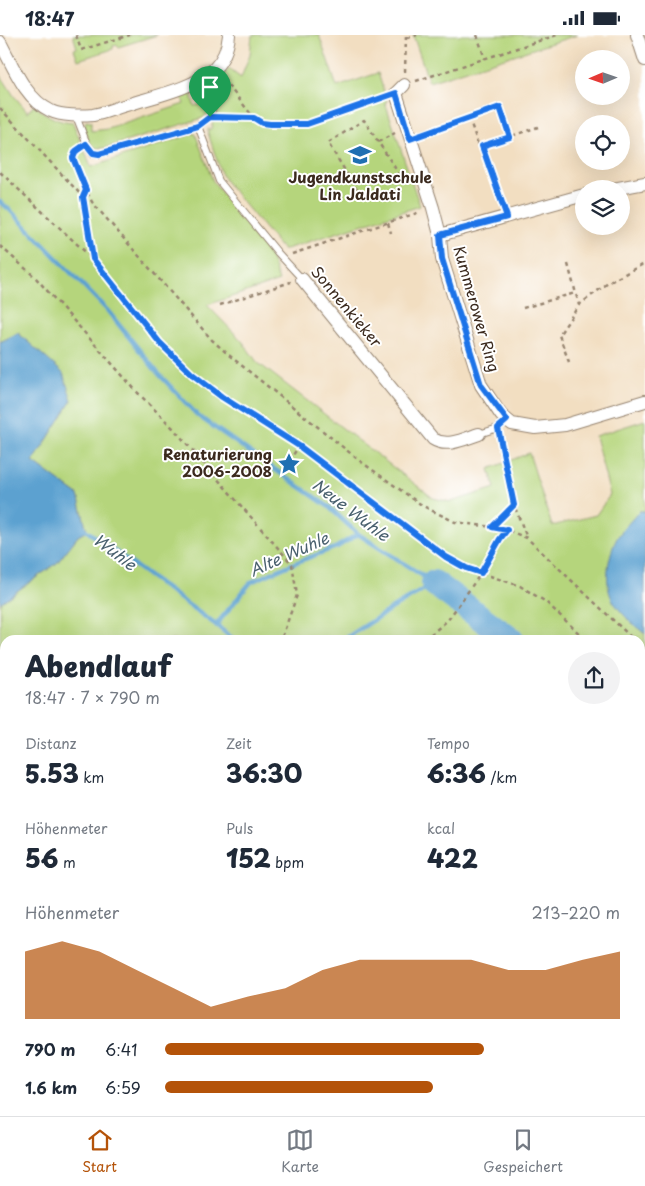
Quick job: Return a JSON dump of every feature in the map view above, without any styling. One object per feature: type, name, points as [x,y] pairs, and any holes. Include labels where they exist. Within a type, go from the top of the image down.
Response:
[{"type":"street","points":[[0,42],[20,81],[38,101],[52,112],[76,116],[94,115],[182,88],[210,72],[225,51],[229,43],[229,35]]},
{"type":"street","points":[[637,35],[645,60]]},
{"type":"street","name":"Kummerower Ring","points":[[400,89],[408,135],[433,208],[440,235],[442,259],[481,385],[502,424]]},
{"type":"street","points":[[630,186],[645,183]]},
{"type":"street","name":"Kummerower Ring","points":[[440,235],[575,198]]},
{"type":"street","name":"Sonnenkieker","points":[[302,279],[433,439],[439,443],[448,443],[478,434]]},
{"type":"street","points":[[502,424],[512,423],[535,428],[564,425],[645,401]]},
{"type":"lane","points":[[76,116],[86,144],[93,153],[99,154],[198,126],[210,117],[213,103],[210,72]]},
{"type":"lane","name":"Sonnenkieker","points":[[198,126],[219,181],[302,279]]},
{"type":"lane","name":"Sonnenkieker","points":[[478,434],[502,424]]},
{"type":"path","points":[[76,35],[81,50],[130,35]]},
{"type":"path","points":[[400,89],[407,37],[417,35]]},
{"type":"path","points":[[477,35],[485,59]]},
{"type":"path","points":[[210,72],[254,118],[262,123],[307,124],[400,89],[557,35]]},
{"type":"path","points":[[378,142],[469,118],[500,107],[510,137]]},
{"type":"path","points":[[0,108],[83,197]]},
{"type":"path","points":[[210,117],[254,118]]},
{"type":"path","points":[[469,118],[479,147],[538,127]]},
{"type":"path","points":[[357,190],[328,143],[364,120],[399,174]]},
{"type":"path","points":[[86,144],[76,151],[73,158],[92,202],[212,340],[360,461],[423,506],[455,523],[507,530],[526,538],[629,635]]},
{"type":"path","points":[[482,146],[507,217]]},
{"type":"path","points":[[0,172],[93,259],[160,343],[192,374],[222,397],[299,446],[446,557],[466,568],[520,586],[546,602],[581,635]]},
{"type":"path","points":[[86,190],[83,197],[93,259]]},
{"type":"path","points":[[282,257],[433,208]]},
{"type":"path","points":[[388,223],[391,233]]},
{"type":"path","points":[[0,246],[35,277],[138,393],[173,428],[292,564],[297,595],[282,635]]},
{"type":"path","points":[[569,362],[559,335],[579,305],[608,283],[645,263]]},
{"type":"path","points":[[568,264],[579,305]]},
{"type":"path","points":[[220,305],[302,279]]},
{"type":"path","points":[[523,308],[575,293]]},
{"type":"path","points":[[502,424],[514,505],[526,538]]},
{"type":"path","points":[[289,461],[299,446]]},
{"type":"path","points":[[492,527],[514,505]]},
{"type":"path","points":[[430,635],[448,620],[481,573],[507,530]]},
{"type":"green space","points":[[73,35],[157,35],[118,47],[117,45],[113,46],[113,49],[78,60],[74,49],[77,48]]},
{"type":"green space","points":[[252,35],[319,35],[337,87],[378,73],[387,101],[385,102],[420,206],[283,250],[226,182],[221,173],[208,133],[208,129],[211,129],[217,102],[215,82],[229,69],[241,78],[250,54]]},
{"type":"green space","points":[[413,35],[577,35],[429,82]]},
{"type":"green space","points":[[0,74],[14,96],[28,112],[34,105],[52,117],[73,123],[91,167],[195,133],[213,181],[270,255],[279,281],[207,305],[242,341],[257,362],[433,498],[451,502],[495,488],[489,469],[529,453],[552,526],[596,515],[610,495],[595,436],[645,420],[645,511],[639,511],[633,624],[645,635],[0,635],[0,603],[57,563],[78,536],[87,531],[78,495],[33,462],[72,400],[19,333],[0,342]]},
{"type":"green space","points":[[191,93],[194,106],[209,103],[209,112],[203,118],[105,148],[96,148],[86,136],[86,121],[91,122],[91,131],[108,129],[184,104],[181,95]]},
{"type":"water","points":[[18,333],[63,373],[72,400],[33,462],[78,495],[87,531],[78,536],[57,563],[0,603],[0,342]]},
{"type":"water","points":[[639,511],[645,511],[645,634],[616,606],[610,594],[607,578],[611,553],[617,538]]},
{"type":"waterway","name":"Neue Wuhle","points":[[0,202],[107,310],[157,372],[198,416],[329,507],[358,534],[434,583],[351,635]]},
{"type":"waterway","name":"Wuhle","points":[[83,528],[228,635]]},
{"type":"waterway","name":"Alte Wuhle","points":[[216,625],[251,582],[337,547],[358,534]]},
{"type":"waterway","name":"Wuhle","points":[[434,583],[504,635]]},
{"type":"place","name":"Jugendkunstschule Lin Jaldati","points":[[360,155]]},
{"type":"place","name":"Renaturierung 2006-2008","points":[[289,464]]},
{"type":"route","points":[[396,93],[410,139],[500,107],[510,137],[482,146],[507,217],[440,235],[442,259],[481,385],[507,420],[498,428],[514,505],[492,527],[507,530],[481,573],[466,568],[446,557],[299,446],[222,397],[192,374],[160,343],[93,259],[83,197],[86,190],[75,167],[73,158],[76,151],[86,144],[93,153],[99,154],[198,126],[210,117],[254,118],[262,123],[270,124],[307,124],[396,93]]}]
